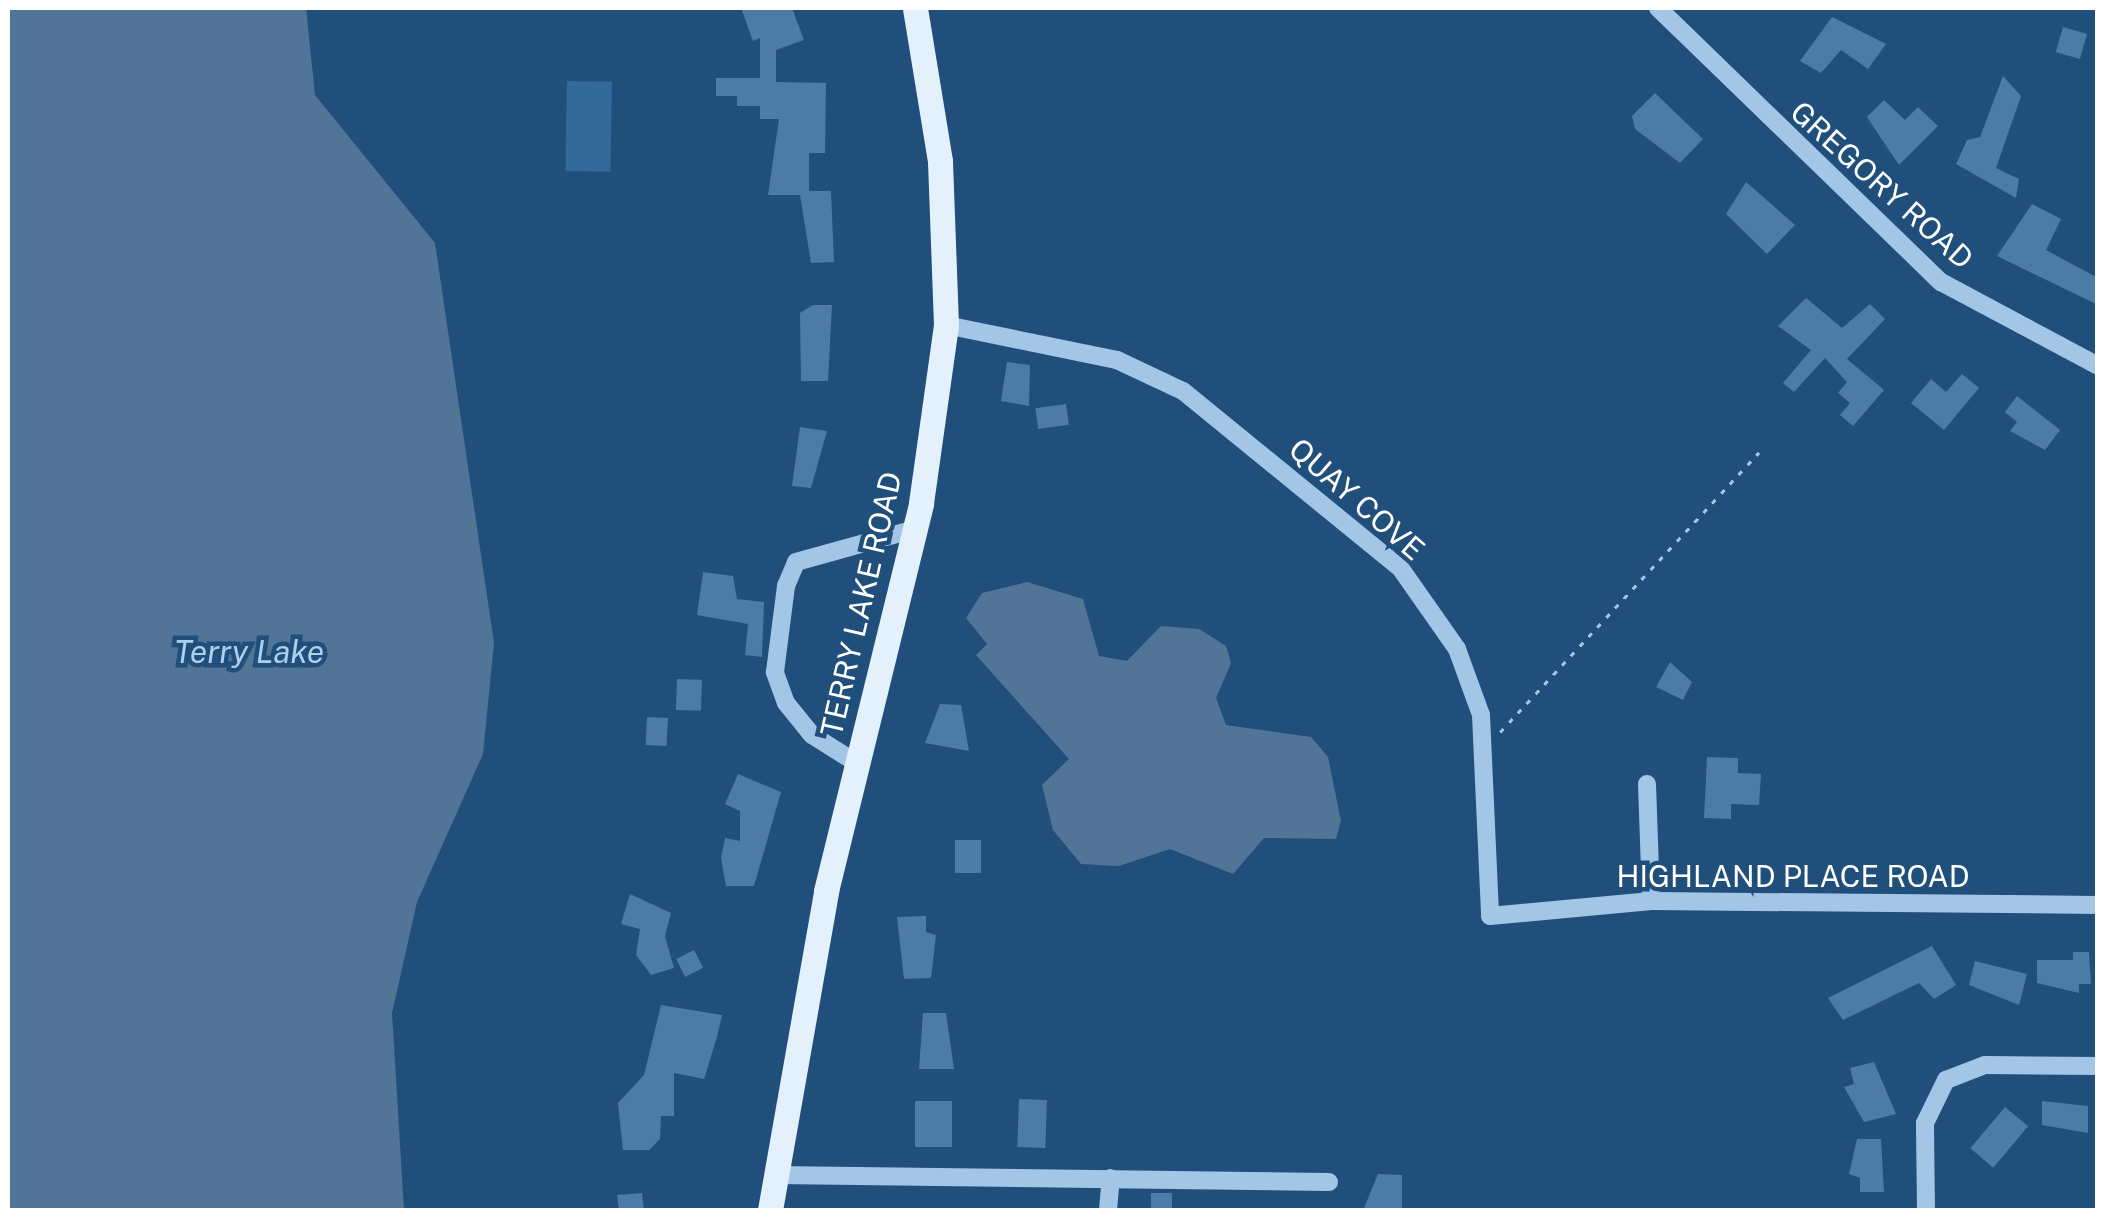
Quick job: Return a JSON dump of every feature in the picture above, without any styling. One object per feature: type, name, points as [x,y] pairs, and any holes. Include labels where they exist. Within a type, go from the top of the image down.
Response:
[{"type":"main road","name":"TERRY LAKE ROAD","points":[[770,1210],[858,764],[915,529],[946,326],[942,180],[914,8]]},
{"type":"street","name":"GREGORY ROAD","points":[[1658,8],[1941,282],[2098,366]]},
{"type":"street","name":"QUAY COVE","points":[[946,326],[1117,360],[1184,391],[1401,569],[1457,649],[1486,740],[1490,916]]},
{"type":"street","points":[[858,764],[812,736],[786,703],[775,672],[782,602],[796,562],[915,529]]},
{"type":"street","points":[[1648,784],[1651,900]]},
{"type":"street","name":"HIGHLAND PLACE ROAD","points":[[1490,916],[1651,900],[2098,904]]},
{"type":"street","points":[[1926,1210],[1924,1124],[1946,1080],[1985,1065],[2098,1066]]},
{"type":"street","points":[[776,1175],[1329,1182]]},
{"type":"street","points":[[1108,1210],[1111,1178]]},
{"type":"path","points":[[1486,740],[1507,728],[1759,452]]},
{"type":"shaded area","points":[[567,81],[612,82],[610,172],[565,171]]},
{"type":"water","name":"Terry Lake","points":[[8,8],[306,8],[315,95],[435,243],[494,643],[483,754],[417,902],[392,1013],[404,1210],[8,1210]]},
{"type":"water","points":[[1027,582],[1083,599],[1099,656],[1127,661],[1161,626],[1199,629],[1226,646],[1231,663],[1216,698],[1226,725],[1311,737],[1328,757],[1341,821],[1336,839],[1264,838],[1233,874],[1170,849],[1119,866],[1081,864],[1053,830],[1042,785],[1069,759],[976,655],[987,644],[966,618],[982,593]]},
{"type":"building","points":[[741,8],[792,8],[804,40],[776,50],[776,82],[826,83],[825,153],[809,153],[809,191],[831,191],[834,262],[811,263],[800,195],[768,195],[779,119],[760,119],[760,106],[737,106],[737,96],[716,96],[716,78],[760,78],[760,38],[753,41]]},
{"type":"building","points":[[1832,17],[1886,44],[1868,69],[1841,50],[1821,73],[1800,61]]},
{"type":"building","points":[[2063,27],[2087,34],[2080,59],[2056,52]]},
{"type":"building","points":[[2003,76],[2021,96],[1996,168],[2019,179],[2016,198],[1956,164],[1967,140],[1980,137]]},
{"type":"building","points":[[1655,93],[1703,139],[1680,163],[1635,129],[1632,116]]},
{"type":"building","points":[[1884,100],[1905,120],[1918,107],[1938,126],[1899,165],[1867,117]]},
{"type":"building","points":[[1746,182],[1795,225],[1767,254],[1726,214]]},
{"type":"building","points":[[2032,204],[2061,219],[2046,250],[2098,278],[2098,305],[1997,256]]},
{"type":"building","points":[[1806,298],[1842,328],[1870,304],[1885,319],[1847,359],[1884,390],[1853,426],[1840,415],[1850,403],[1838,393],[1847,382],[1825,358],[1794,392],[1783,383],[1811,350],[1778,326]]},
{"type":"building","points":[[813,305],[832,305],[828,381],[801,381],[800,313]]},
{"type":"building","points":[[1007,362],[1030,365],[1029,406],[1001,401]]},
{"type":"building","points":[[1962,374],[1979,388],[1944,430],[1911,403],[1931,379],[1946,392]]},
{"type":"building","points":[[2017,396],[2060,430],[2045,450],[2010,431],[2017,422],[2005,412]]},
{"type":"building","points":[[1066,404],[1069,425],[1038,429],[1035,408]]},
{"type":"building","points":[[800,427],[827,431],[811,488],[792,486]]},
{"type":"building","points":[[703,572],[733,576],[737,599],[764,602],[762,657],[745,655],[748,624],[697,615]]},
{"type":"building","points":[[1670,662],[1692,682],[1683,700],[1656,687]]},
{"type":"building","points":[[677,679],[702,680],[701,711],[676,710]]},
{"type":"building","points":[[940,704],[961,705],[969,751],[925,743]]},
{"type":"building","points":[[647,717],[668,718],[667,746],[646,745]]},
{"type":"building","points":[[1707,757],[1738,758],[1738,773],[1761,774],[1759,805],[1731,804],[1731,819],[1704,818]]},
{"type":"building","points":[[738,774],[781,792],[754,886],[726,886],[721,858],[725,838],[740,841],[740,811],[725,804]]},
{"type":"building","points":[[955,840],[981,840],[981,873],[955,873]]},
{"type":"building","points":[[630,894],[671,913],[665,936],[674,968],[651,975],[636,955],[640,929],[621,924]]},
{"type":"building","points":[[926,916],[926,932],[936,935],[931,978],[904,979],[897,917]]},
{"type":"building","points":[[1932,946],[1956,985],[1934,999],[1919,983],[1843,1020],[1828,998]]},
{"type":"building","points":[[694,950],[703,968],[685,977],[676,959]]},
{"type":"building","points":[[2073,952],[2089,952],[2091,984],[2079,984],[2079,993],[2037,983],[2037,960],[2073,960]]},
{"type":"building","points":[[1975,961],[2027,974],[2019,1005],[1969,985]]},
{"type":"building","points":[[661,1005],[722,1015],[717,1037],[704,1079],[674,1073],[674,1116],[661,1116],[660,1139],[649,1150],[623,1150],[618,1103],[644,1075]]},
{"type":"building","points":[[923,1013],[946,1013],[954,1069],[919,1069]]},
{"type":"building","points":[[1874,1062],[1896,1114],[1864,1122],[1844,1087],[1854,1084],[1850,1068]]},
{"type":"building","points":[[1019,1099],[1047,1100],[1045,1148],[1017,1147]]},
{"type":"building","points":[[915,1101],[952,1101],[952,1147],[915,1147]]},
{"type":"building","points":[[2042,1101],[2088,1106],[2088,1133],[2042,1125]]},
{"type":"building","points":[[2005,1107],[2028,1126],[1993,1168],[1970,1148]]},
{"type":"building","points":[[1857,1139],[1881,1139],[1884,1192],[1860,1192],[1860,1178],[1849,1174]]},
{"type":"building","points":[[1378,1174],[1402,1175],[1402,1210],[1364,1208]]},
{"type":"building","points":[[642,1193],[644,1210],[619,1210],[617,1195]]},
{"type":"building","points":[[1151,1193],[1172,1193],[1172,1210],[1151,1210]]}]
